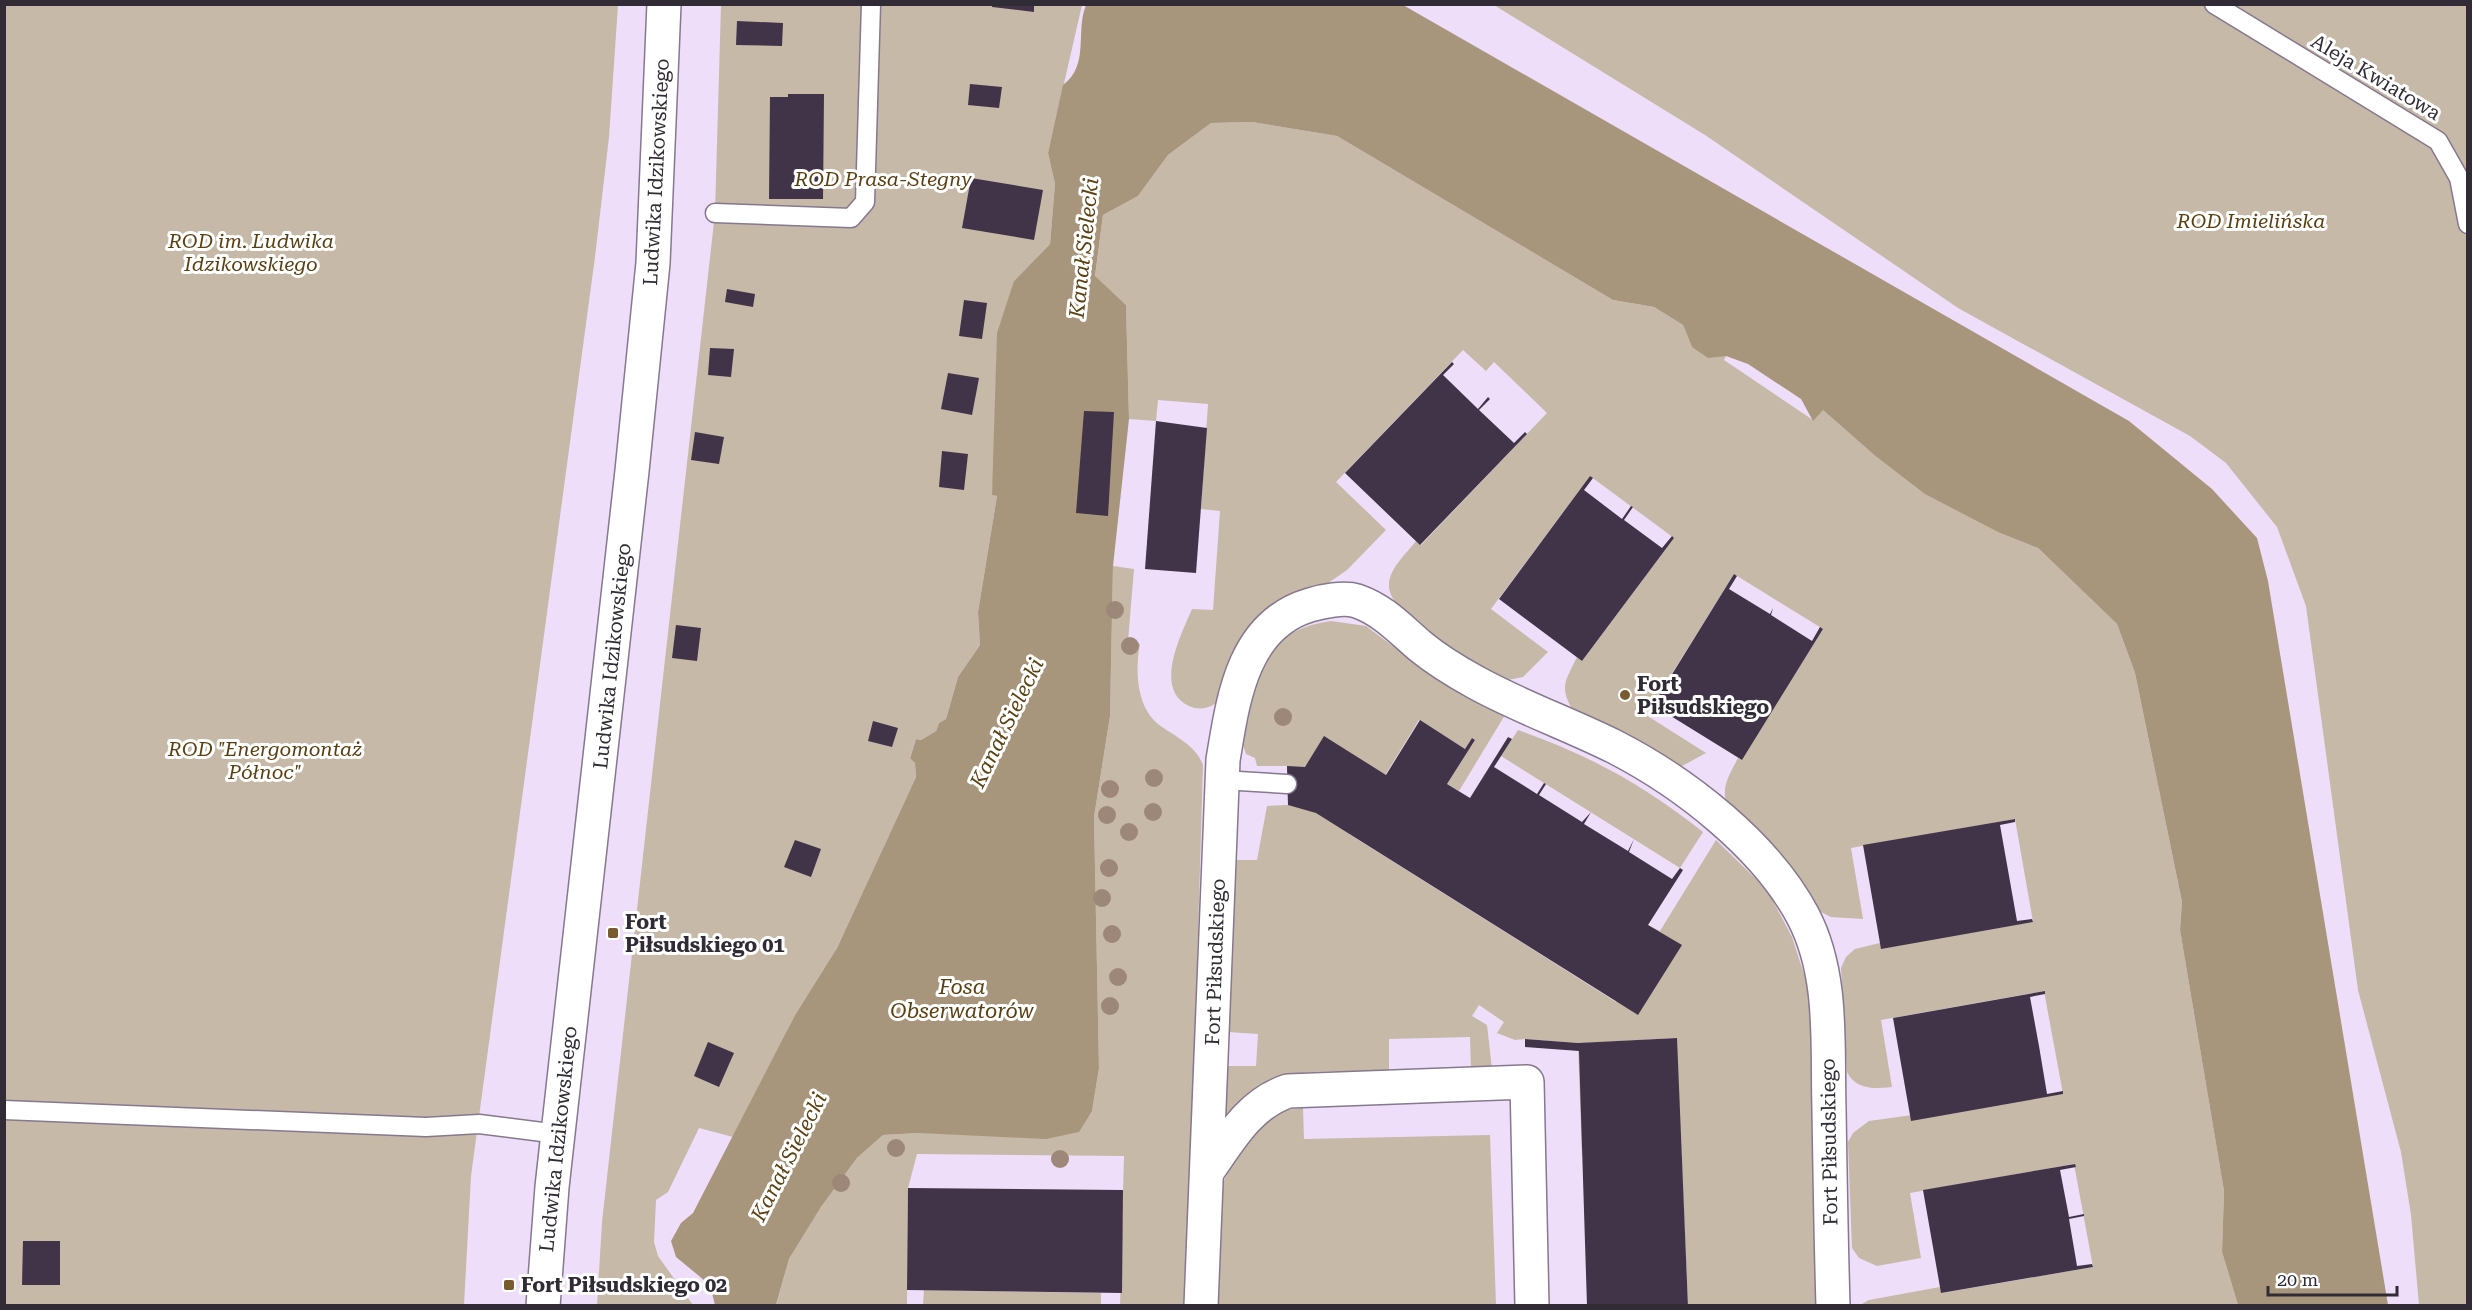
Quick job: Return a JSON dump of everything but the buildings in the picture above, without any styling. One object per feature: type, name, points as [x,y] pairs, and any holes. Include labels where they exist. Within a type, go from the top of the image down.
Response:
[{"type":"street","name":"Ludwika Idzikowskiego","points":[[543,1305],[558,1134],[653,263],[664,4]]},
{"type":"street","name":"Fort Piłsudskiego","points":[[1201,1305],[1223,760],[1237,684],[1259,641],[1272,624],[1292,612],[1313,604],[1355,600],[1383,613],[1446,665],[1477,684],[1615,747],[1682,788],[1741,837],[1787,889],[1804,917],[1822,971],[1826,999],[1833,1305]]},
{"type":"street","points":[[1207,1172],[1246,1117],[1269,1097],[1288,1090],[1527,1082],[1532,1305]]},
{"type":"lane","points":[[715,213],[851,218],[865,202],[871,4]]},
{"type":"lane","name":"Aleja Kwiatowa","points":[[2214,4],[2439,141],[2459,178],[2468,224]]},
{"type":"lane","points":[[1222,780],[1287,784]]},
{"type":"lane","points":[[4,1110],[414,1127],[478,1124],[558,1134]]},
{"type":"green space","points":[[5,5],[618,5],[609,137],[595,257],[471,1176],[464,1305],[5,1306]]},
{"type":"green space","name":"ROD Prasa-Stegny","points":[[721,5],[1082,5],[1048,153],[1055,184],[1050,244],[1014,281],[992,495],[997,496],[978,612],[980,645],[958,677],[946,719],[939,723],[936,731],[921,740],[916,739],[910,757],[915,763],[916,777],[837,948],[795,1015],[733,1137],[699,1128],[668,1192],[656,1200],[654,1242],[658,1256],[693,1305],[597,1306],[602,1222],[715,213]]},
{"type":"green space","name":"ROD Imielińska","points":[[1494,5],[2467,5],[2467,1305],[2419,1305],[2411,1215],[2401,1152],[2358,990],[2306,606],[2277,527],[2226,463],[2190,436],[1958,308],[1705,135]]},
{"type":"green space","points":[[1252,122],[1337,136],[1613,300],[1654,307],[1683,325],[1692,347],[1726,356],[1724,360],[1813,420],[1822,409],[1873,454],[2000,533],[2038,548],[2117,624],[2135,673],[2182,902],[2180,930],[2224,1191],[2222,1252],[2238,1305],[1860,1305],[1869,1300],[1940,1287],[1942,1293],[2093,1267],[2074,1164],[1910,1193],[1921,1258],[1877,1266],[1859,1258],[1852,1248],[1848,1142],[1853,1133],[1869,1121],[2063,1094],[2044,991],[1881,1020],[1892,1087],[1872,1088],[1860,1085],[1847,1072],[1841,968],[1846,957],[1855,949],[1880,943],[2033,922],[2015,819],[1851,848],[1863,919],[1831,917],[1819,911],[1729,809],[1725,789],[1738,758],[1742,760],[1823,629],[1734,574],[1646,715],[1706,753],[1682,766],[1572,709],[1565,689],[1567,677],[1577,657],[1582,661],[1674,538],[1590,476],[1491,609],[1548,652],[1523,677],[1503,681],[1455,652],[1417,625],[1392,597],[1389,584],[1395,567],[1416,541],[1421,545],[1547,413],[1494,362],[1486,371],[1463,350],[1336,482],[1386,530],[1347,570],[1318,590],[1219,701],[1208,707],[1197,708],[1189,706],[1178,698],[1171,675],[1182,633],[1192,609],[1213,610],[1220,511],[1201,509],[1208,404],[1158,400],[1156,421],[1129,419],[1126,305],[1095,277],[1103,215],[1138,196],[1168,155],[1211,123]]},
{"type":"green space","points":[[1113,566],[1134,569],[1128,641],[1140,644],[1138,676],[1145,707],[1158,724],[1190,746],[1203,765],[1187,1305],[1120,1305],[1124,1156],[917,1154],[908,1188],[907,1305],[776,1306],[789,1259],[821,1207],[857,1158],[883,1135],[919,1133],[1092,1111],[1099,1068],[1094,817],[1110,716]]},
{"type":"green space","points":[[1331,621],[1366,626],[1418,665],[1505,715],[1459,791],[1447,784],[1475,740],[1472,738],[1465,749],[1419,720],[1349,834],[1616,1002],[1643,958],[1632,951],[1648,925],[1660,931],[1716,840],[1757,880],[1772,899],[1792,937],[1810,993],[1818,1305],[1688,1305],[1676,1038],[1585,1043],[1582,1158],[1578,1043],[1515,1040],[1497,1033],[1504,1022],[1479,1005],[1472,1016],[1487,1025],[1492,1069],[1471,1070],[1470,1037],[1389,1039],[1389,1072],[1308,1072],[1277,1078],[1252,1091],[1225,1124],[1227,1066],[1256,1066],[1258,1034],[1228,1032],[1234,860],[1257,860],[1267,806],[1288,805],[1287,766],[1257,766],[1255,758],[1246,754],[1243,745],[1252,701],[1264,664],[1274,649],[1288,636],[1307,627]]},
{"type":"green space","points":[[1518,730],[1593,761],[1637,785],[1703,832],[1680,868],[1501,756]]},
{"type":"green space","points":[[1303,1108],[1304,1139],[1490,1135],[1496,1305],[1218,1306],[1223,1183],[1238,1155],[1268,1118],[1289,1109]]},
{"type":"green space","points":[[924,1290],[1101,1293],[1101,1305],[923,1305]]},
{"type":"water","name":"Fosa Obserwatorów","points":[[1086,5],[1403,5],[2129,421],[2212,489],[2257,538],[2268,581],[2388,1305],[2238,1305],[2222,1252],[2224,1191],[2180,930],[2182,902],[2135,673],[2117,624],[2038,548],[2000,533],[1925,494],[1873,454],[1823,410],[1813,421],[1801,399],[1748,364],[1726,356],[1708,358],[1692,347],[1683,325],[1654,307],[1613,300],[1337,136],[1252,122],[1211,123],[1168,155],[1138,196],[1103,215],[1095,276],[1126,305],[1129,419],[1113,566],[1110,716],[1094,817],[1099,1068],[1092,1111],[1079,1132],[1046,1139],[919,1133],[883,1135],[857,1158],[821,1207],[789,1259],[776,1305],[715,1305],[710,1285],[676,1257],[671,1241],[681,1223],[693,1213],[795,1015],[837,948],[916,777],[915,763],[910,758],[916,739],[921,740],[936,731],[939,723],[946,719],[958,677],[980,645],[978,612],[997,496],[992,495],[997,333],[1014,281],[1050,244],[1055,184],[1048,153],[1063,85],[1071,77],[1079,58]]},
{"type":"place","name":"Fort Piłsudskiego","points":[[1625,695]]},
{"type":"place","name":"Fort Piłsudskiego 01","points":[[613,933]]},
{"type":"place","name":"Fort Piłsudskiego 02","points":[[509,1285]]},
{"type":"park label","name":"ROD im. Ludwika Idzikowskiego","points":[[251,252]]},
{"type":"park label","name":"ROD \"Energomontaż Północ\"","points":[[265,760]]},
{"type":"water label","name":"Kanał Sielecki","points":[[1084,248]]},
{"type":"water label","name":"Kanał Sielecki","points":[[1007,723]]},
{"type":"water label","name":"Kanał Sielecki","points":[[789,1157]]}]
